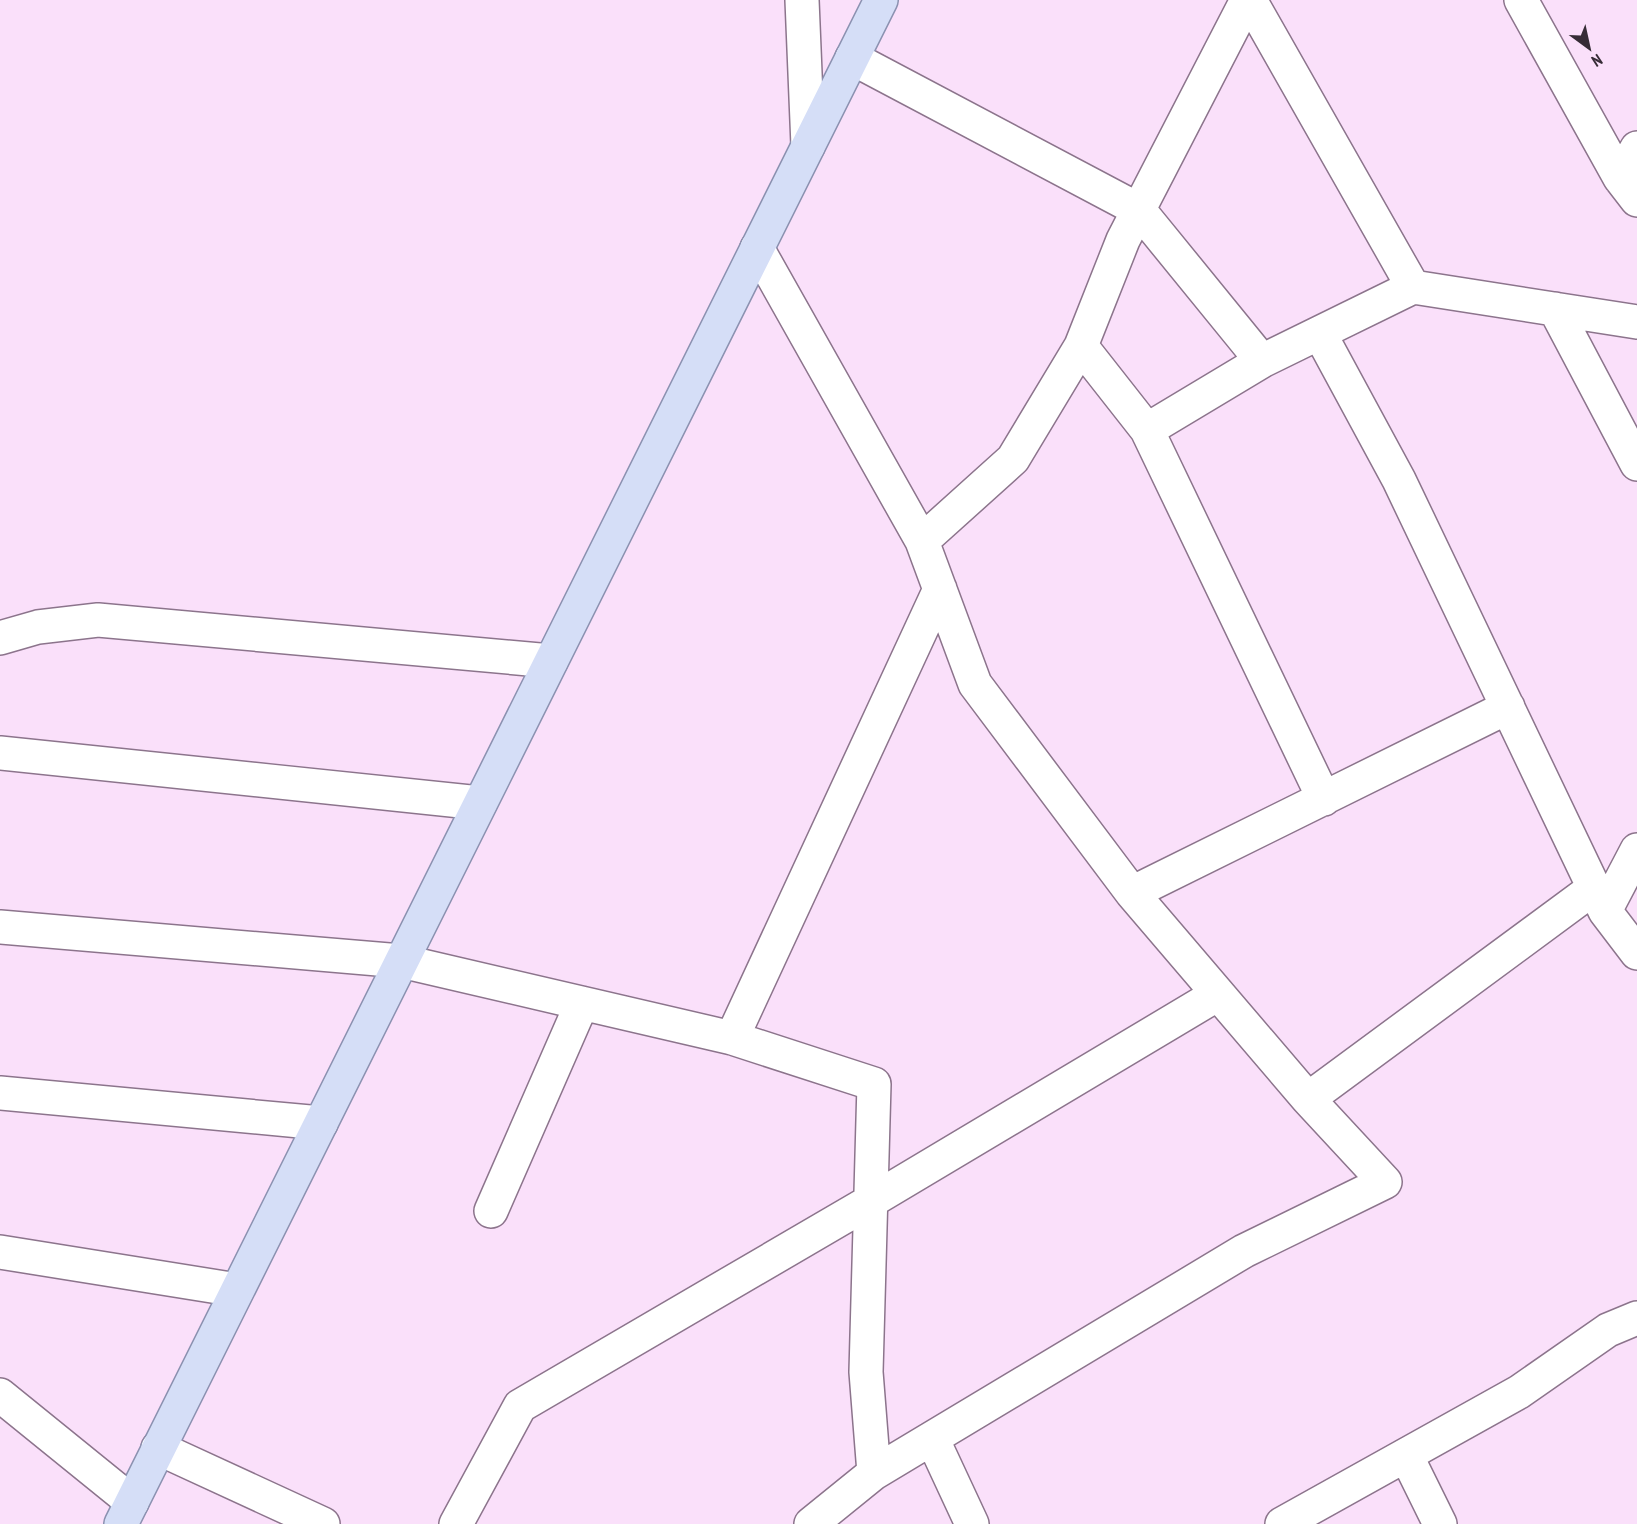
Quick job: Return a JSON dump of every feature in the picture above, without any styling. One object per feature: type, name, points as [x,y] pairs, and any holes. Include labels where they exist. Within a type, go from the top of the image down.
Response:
[{"type":"main road","points":[[126,1513],[881,0]]},
{"type":"street","points":[[802,0],[808,146]]},
{"type":"street","points":[[922,541],[1013,459],[1081,346],[1123,240],[1249,0]]},
{"type":"street","points":[[1249,0],[1413,287]]},
{"type":"street","points":[[1521,0],[1628,189]]},
{"type":"street","points":[[852,58],[1139,210],[1262,362]]},
{"type":"street","points":[[1628,189],[1637,148]]},
{"type":"street","points":[[758,248],[922,541],[975,684],[1132,893],[1308,1099],[1385,1182],[1244,1251],[874,1473],[811,1524]]},
{"type":"street","points":[[1147,430],[1262,362],[1413,287],[1637,322]]},
{"type":"street","points":[[1555,309],[1637,464]]},
{"type":"street","points":[[1320,334],[1399,480],[1600,900],[1637,953]]},
{"type":"street","points":[[1081,346],[1147,430],[1324,799]]},
{"type":"street","points":[[732,1038],[940,589]]},
{"type":"street","points":[[0,638],[38,627],[98,620],[551,661]]},
{"type":"street","points":[[1132,893],[1508,707]]},
{"type":"street","points":[[0,753],[480,803]]},
{"type":"street","points":[[1308,1099],[1600,900],[1637,850]]},
{"type":"street","points":[[0,927],[401,961],[732,1038],[874,1084],[866,1372],[874,1473]]},
{"type":"street","points":[[456,1524],[520,1406],[871,1201],[1218,994]]},
{"type":"street","points":[[491,1211],[582,1003]]},
{"type":"street","points":[[0,1093],[321,1122]]},
{"type":"street","points":[[0,1252],[237,1290]]},
{"type":"street","points":[[1282,1524],[1519,1392],[1608,1330],[1637,1318]]},
{"type":"street","points":[[0,1395],[126,1513]]},
{"type":"street","points":[[932,1438],[972,1524]]},
{"type":"street","points":[[158,1448],[323,1524]]},
{"type":"street","points":[[1406,1455],[1440,1524]]}]
